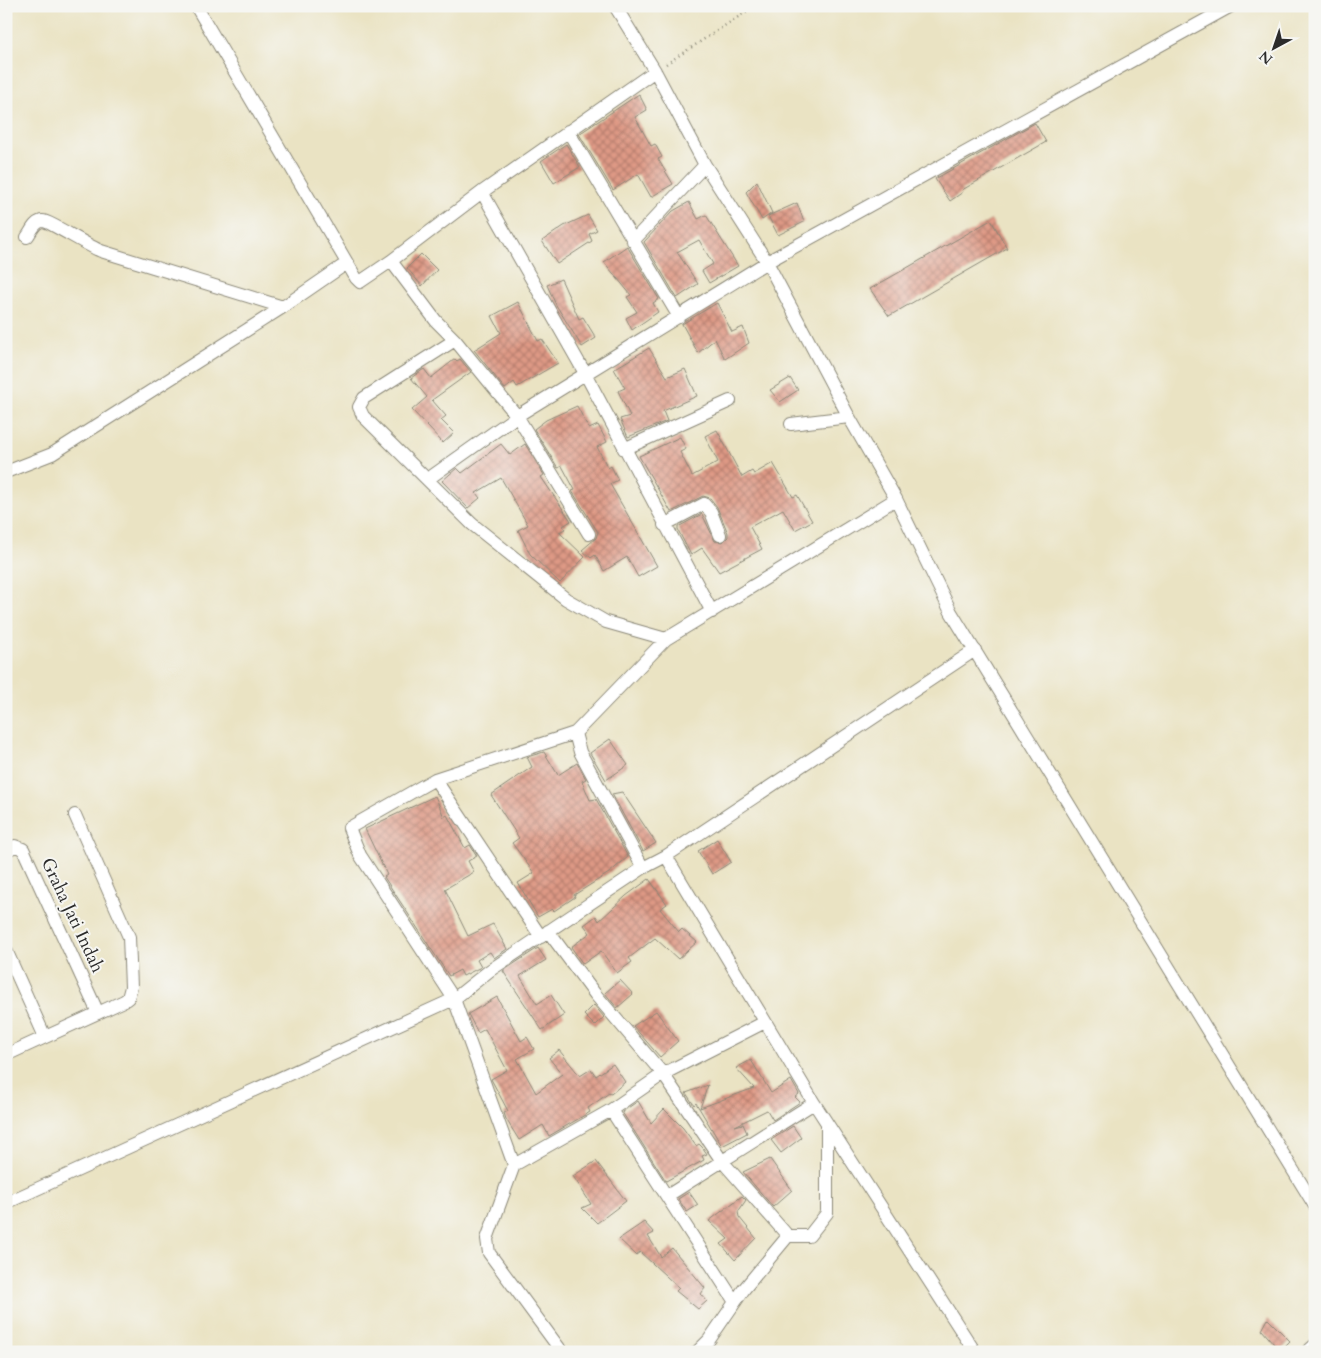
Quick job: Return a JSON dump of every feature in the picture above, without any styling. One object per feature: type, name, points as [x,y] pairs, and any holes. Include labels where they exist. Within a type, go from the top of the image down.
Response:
[{"type":"street","points":[[196,6],[360,282],[391,261],[482,192],[655,72]]},
{"type":"street","points":[[615,6],[655,72],[705,165],[767,262],[849,417],[896,499],[951,612],[1315,1206]]},
{"type":"street","points":[[428,479],[517,416],[767,262],[1231,6]]},
{"type":"street","points":[[568,131],[679,317]]},
{"type":"street","points":[[633,240],[705,165]]},
{"type":"street","points":[[482,192],[586,375],[664,526],[712,612]]},
{"type":"street","points":[[27,237],[36,223],[42,220],[51,222],[86,245],[101,251],[283,307]]},
{"type":"street","points":[[391,261],[436,322],[455,340],[517,416],[589,534]]},
{"type":"street","points":[[6,472],[52,454],[283,307],[347,262]]},
{"type":"street","points":[[455,340],[364,398],[359,407],[363,416],[472,524],[566,599],[606,622],[666,639]]},
{"type":"street","points":[[624,449],[730,401]]},
{"type":"street","points":[[791,424],[849,417]]},
{"type":"street","points":[[562,1352],[489,1253],[487,1239],[514,1165],[454,999],[360,855],[349,828],[435,778],[575,733],[666,639],[896,499]]},
{"type":"street","points":[[664,526],[704,504],[711,512],[720,535]]},
{"type":"street","points":[[6,1203],[294,1074],[454,999],[489,971],[643,868],[666,856],[974,650]]},
{"type":"street","points":[[575,733],[580,752],[643,868]]},
{"type":"street","points":[[435,778],[545,934],[663,1074],[722,1161],[788,1236]]},
{"type":"street","name":"Graha Jati Indah","points":[[6,1055],[124,1001],[130,992],[129,937],[75,814]]},
{"type":"street","name":"Graha Jati Indah","points":[[6,851],[15,846],[24,849],[98,1013]]},
{"type":"street","points":[[666,856],[827,1123],[974,1352]]},
{"type":"street","points":[[6,950],[45,1037]]},
{"type":"street","points":[[514,1165],[611,1110],[663,1074],[765,1022]]},
{"type":"street","points":[[667,1196],[814,1102]]},
{"type":"street","points":[[611,1110],[735,1302]]},
{"type":"street","points":[[697,1352],[709,1340],[772,1252],[788,1236],[809,1236],[827,1213],[827,1123]]},
{"type":"street","points":[[1308,1352],[1315,1345]]},
{"type":"path","points":[[655,72],[755,6]]},
{"type":"building","points":[[639,94],[647,110],[635,117],[651,146],[655,144],[662,157],[658,159],[673,184],[651,197],[638,174],[613,190],[579,134]]},
{"type":"building","points":[[1035,123],[1046,142],[962,190],[963,192],[950,201],[935,179]]},
{"type":"building","points":[[566,144],[580,167],[554,183],[541,161]]},
{"type":"building","points":[[757,181],[772,213],[762,220],[746,192]]},
{"type":"building","points":[[689,202],[698,219],[706,215],[738,266],[709,283],[702,271],[713,264],[699,240],[677,252],[698,284],[677,298],[644,242],[673,211]]},
{"type":"building","points":[[797,203],[804,222],[778,235],[768,216]]},
{"type":"building","points":[[588,215],[597,230],[589,234],[592,241],[557,264],[542,241],[564,226]]},
{"type":"building","points":[[991,220],[1007,248],[889,316],[870,289]]},
{"type":"building","points":[[627,246],[659,299],[653,303],[658,312],[632,330],[626,318],[637,312],[627,297],[631,295],[604,262]]},
{"type":"building","points":[[421,254],[437,270],[422,286],[407,268]]},
{"type":"building","points":[[561,279],[579,319],[583,317],[596,338],[582,347],[556,305],[547,285]]},
{"type":"building","points":[[518,302],[538,341],[542,339],[558,363],[517,387],[514,382],[505,389],[474,350],[501,333],[492,316]]},
{"type":"building","points":[[717,303],[732,332],[743,327],[749,343],[725,359],[715,339],[698,353],[682,324]]},
{"type":"building","points":[[649,348],[667,377],[685,369],[697,396],[663,411],[667,421],[628,437],[620,419],[630,416],[618,391],[625,388],[614,369]]},
{"type":"building","points":[[455,359],[457,361],[460,359],[471,372],[432,400],[446,416],[441,420],[454,433],[443,443],[412,410],[427,397],[411,378],[424,369],[431,378]]},
{"type":"building","points":[[790,378],[798,390],[780,402],[770,390]]},
{"type":"building","points":[[577,406],[589,429],[598,425],[607,442],[597,447],[608,468],[611,466],[618,480],[610,484],[657,566],[638,577],[627,557],[604,571],[595,555],[591,558],[582,550],[596,538],[598,532],[572,491],[575,490],[562,466],[558,468],[534,429],[546,420]]},
{"type":"building","points":[[717,430],[742,477],[752,471],[754,474],[773,463],[793,497],[797,495],[812,521],[795,530],[783,509],[750,527],[762,549],[719,572],[702,548],[691,555],[678,530],[678,527],[702,514],[715,541],[723,542],[728,537],[728,533],[717,507],[710,498],[703,496],[671,512],[639,456],[680,437],[686,449],[680,452],[692,476],[718,462],[705,436]]},
{"type":"building","points":[[501,444],[510,455],[525,444],[544,475],[541,477],[571,521],[563,526],[565,529],[559,532],[585,557],[560,583],[530,554],[518,530],[528,525],[501,478],[476,493],[480,498],[468,508],[442,481],[457,468],[462,473]]},
{"type":"building","points":[[610,739],[628,765],[606,780],[590,753]]},
{"type":"building","points":[[544,752],[558,775],[577,763],[586,779],[582,781],[590,800],[596,799],[628,857],[609,873],[574,895],[575,897],[554,911],[552,909],[538,917],[518,883],[534,873],[512,843],[519,838],[491,795],[532,767],[527,757]]},
{"type":"building","points":[[622,792],[656,843],[643,851],[612,794]]},
{"type":"building","points":[[435,796],[444,817],[447,815],[465,848],[470,845],[477,856],[468,861],[474,872],[445,889],[468,936],[493,924],[507,949],[494,958],[490,952],[477,960],[481,967],[463,976],[460,970],[449,976],[384,877],[387,875],[365,829]]},
{"type":"building","points":[[717,839],[731,862],[712,874],[698,851]]},
{"type":"building","points":[[649,879],[667,904],[660,909],[679,932],[682,929],[697,942],[678,959],[655,938],[629,958],[632,962],[617,973],[601,951],[583,964],[571,947],[590,933],[584,925],[596,916],[599,921],[626,896]]},
{"type":"building","points":[[538,948],[546,960],[520,976],[537,1004],[551,995],[564,1015],[542,1030],[503,971]]},
{"type":"building","points":[[620,980],[633,994],[617,1008],[605,993]]},
{"type":"building","points":[[497,997],[521,1041],[527,1037],[534,1049],[517,1059],[536,1093],[562,1074],[549,1058],[559,1050],[580,1076],[591,1069],[596,1076],[613,1064],[625,1082],[611,1094],[609,1093],[588,1108],[590,1112],[549,1136],[543,1125],[519,1140],[506,1119],[504,1113],[508,1111],[491,1079],[507,1070],[485,1029],[478,1033],[468,1014]]},
{"type":"building","points":[[594,1005],[604,1017],[595,1026],[584,1015]]},
{"type":"building","points":[[656,1011],[678,1041],[660,1057],[633,1026]]},
{"type":"building","points":[[751,1060],[771,1093],[791,1080],[799,1094],[795,1097],[800,1102],[773,1120],[767,1110],[735,1126],[743,1124],[747,1133],[722,1146],[696,1103],[694,1105],[686,1093],[708,1085],[700,1108],[754,1088],[736,1068]]},
{"type":"building","points":[[638,1101],[651,1123],[664,1109],[683,1128],[696,1146],[699,1144],[703,1148],[707,1154],[702,1156],[704,1160],[666,1181],[622,1112]]},
{"type":"building","points":[[793,1126],[801,1138],[781,1153],[771,1140]]},
{"type":"building","points":[[770,1159],[792,1190],[773,1207],[743,1172]]},
{"type":"building","points":[[596,1161],[626,1201],[597,1223],[582,1208],[591,1204],[573,1176]]},
{"type":"building","points":[[689,1192],[698,1205],[687,1212],[678,1199]]},
{"type":"building","points":[[742,1196],[746,1200],[738,1212],[739,1217],[756,1238],[735,1260],[721,1244],[728,1239],[709,1221]]},
{"type":"building","points":[[644,1222],[654,1233],[648,1236],[661,1257],[672,1248],[705,1288],[701,1294],[707,1301],[698,1309],[676,1291],[679,1288],[640,1252],[636,1255],[619,1239]]},
{"type":"building","points":[[1268,1319],[1290,1341],[1280,1351],[1262,1330]]}]
